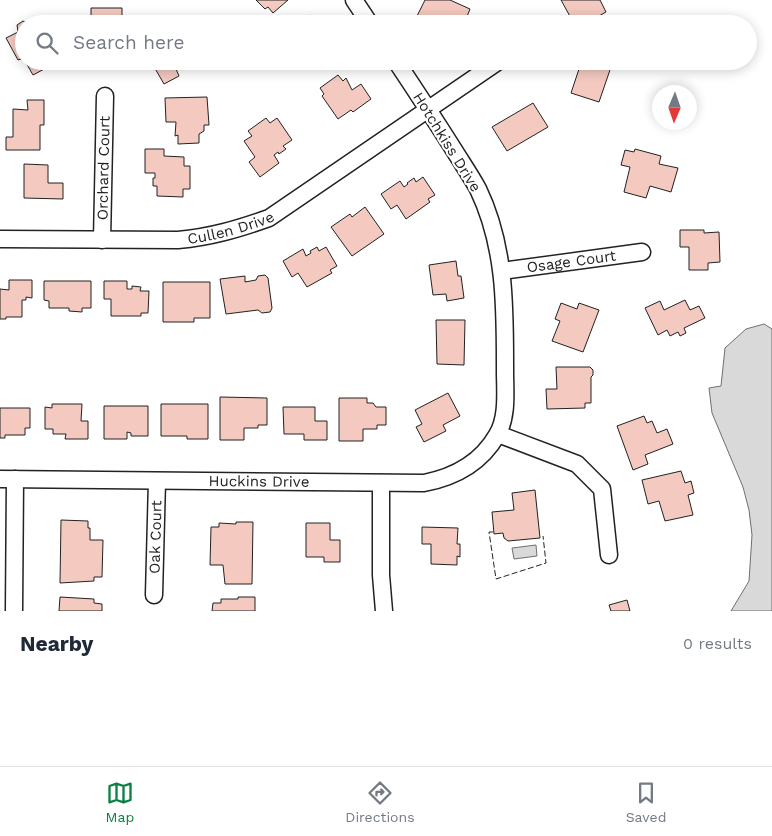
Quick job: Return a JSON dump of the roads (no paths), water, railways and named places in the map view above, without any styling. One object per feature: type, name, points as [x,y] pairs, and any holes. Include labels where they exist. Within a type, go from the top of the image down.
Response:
[{"type":"street","points":[[354,0],[364,15]]},
{"type":"street","name":"Hotchkiss Drive","points":[[402,70],[478,188],[495,238],[505,292],[505,384],[502,419],[498,434]]},
{"type":"street","name":"Cullen Drive","points":[[0,239],[178,240],[208,237],[238,230],[269,218],[486,70]]},
{"type":"street","name":"Orchard Court","points":[[102,240],[104,96]]},
{"type":"street","name":"Osage Court","points":[[502,271],[642,252]]},
{"type":"street","points":[[498,434],[577,464],[602,489],[609,555]]},
{"type":"street","name":"Huckins Drive","points":[[8,479],[424,483],[450,477],[463,470],[475,461],[498,434]]},
{"type":"street","points":[[8,479],[14,611]]},
{"type":"street","name":"Oak Court","points":[[154,596],[157,481]]},
{"type":"street","points":[[381,483],[381,575],[384,611]]}]
